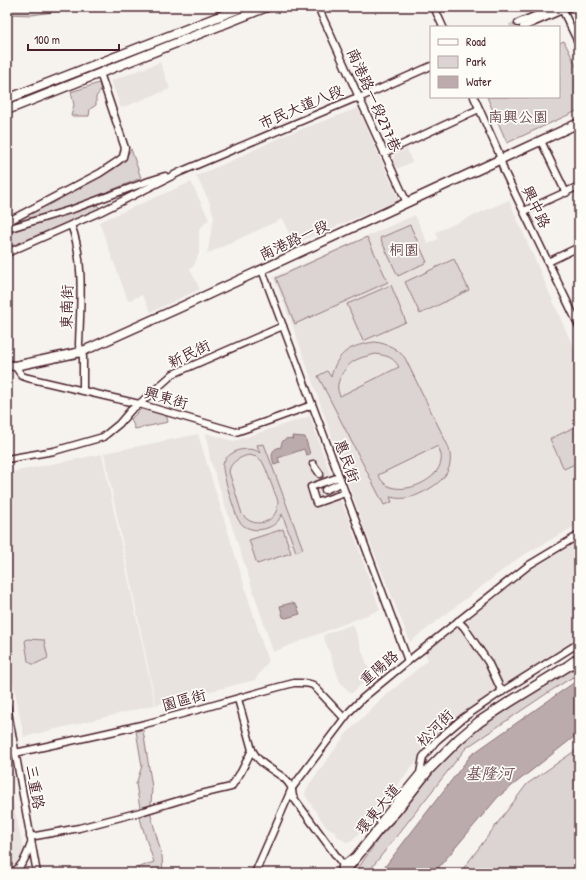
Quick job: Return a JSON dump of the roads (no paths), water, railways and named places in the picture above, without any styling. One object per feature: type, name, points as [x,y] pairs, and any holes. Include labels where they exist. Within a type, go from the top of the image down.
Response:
[{"type":"highway","name":"環東大道","points":[[344,869],[349,866],[378,830],[396,811],[430,768],[459,738],[485,718],[579,658]]},
{"type":"highway","name":"環東大道","points":[[352,873],[359,861],[435,763],[464,735],[526,692],[579,658]]},
{"type":"main road","points":[[7,99],[243,7]]},
{"type":"main road","points":[[7,110],[267,7]]},
{"type":"main road","name":"南港路一段","points":[[7,371],[11,365],[81,352],[579,123]]},
{"type":"street","name":"南港路一段277巷","points":[[318,7],[407,203]]},
{"type":"street","points":[[434,7],[443,26]]},
{"type":"street","points":[[521,25],[556,7]]},
{"type":"street","points":[[521,25],[564,8],[579,44]]},
{"type":"street","name":"市民大道八段","points":[[7,253],[100,212],[180,172],[353,99],[359,98],[430,66]]},
{"type":"street","points":[[7,222],[100,173],[118,162],[123,157],[125,148],[100,73]]},
{"type":"street","name":"興中路","points":[[474,98],[498,151],[504,171],[579,326]]},
{"type":"street","points":[[384,153],[479,109]]},
{"type":"street","points":[[541,141],[566,193]]},
{"type":"street","name":"市民大道八段","points":[[7,229],[180,172]]},
{"type":"street","points":[[524,211],[579,186]]},
{"type":"street","points":[[96,200],[102,206],[100,212]]},
{"type":"street","name":"東南街","points":[[71,225],[77,241],[80,270],[79,345],[83,357],[83,390]]},
{"type":"street","points":[[548,262],[579,247]]},
{"type":"street","name":"惠民街","points":[[262,270],[408,661]]},
{"type":"street","points":[[572,311],[579,308]]},
{"type":"street","name":"新民街","points":[[7,459],[54,451],[103,437],[119,424],[131,410],[173,374],[283,326]]},
{"type":"street","name":"興東街","points":[[11,365],[22,376],[49,384],[83,390],[139,404],[236,432],[312,405]]},
{"type":"street","points":[[314,464],[320,474]]},
{"type":"street","points":[[339,477],[311,487],[316,504],[345,493]]},
{"type":"street","points":[[325,490],[341,483]]},
{"type":"street","name":"重陽路","points":[[255,873],[292,788],[350,711],[363,698],[408,661],[529,565],[579,535]]},
{"type":"street","points":[[458,621],[464,627],[488,662],[502,692]]},
{"type":"street","name":"松河街","points":[[339,873],[344,869],[351,858],[364,844],[379,823],[420,773],[423,757],[436,741],[463,718],[579,643]]},
{"type":"street","name":"園區街","points":[[15,753],[139,725],[294,683],[305,682],[313,685],[344,718]]},
{"type":"street","points":[[238,699],[255,757],[285,779],[292,788],[293,797],[344,869]]},
{"type":"street","name":"三重路","points":[[7,706],[37,873]]},
{"type":"street","points":[[12,873],[20,868],[31,839],[137,813],[230,787],[241,772],[252,750]]},
{"type":"water","points":[[292,436],[305,437],[310,454],[306,455],[304,449],[278,458],[280,463],[274,465],[272,456],[273,451],[281,447],[284,440],[288,438],[293,439]]},
{"type":"water","points":[[291,603],[296,605],[300,614],[286,618],[283,617],[280,606]]},
{"type":"water","name":"基隆河","points":[[579,679],[579,733],[498,797],[434,873],[380,873],[471,755]]},
{"type":"tunnel","points":[[512,26],[518,23]]},
{"type":"park label","name":"南興公園","points":[[518,117]]},
{"type":"park label","name":"桐園","points":[[404,250]]}]
